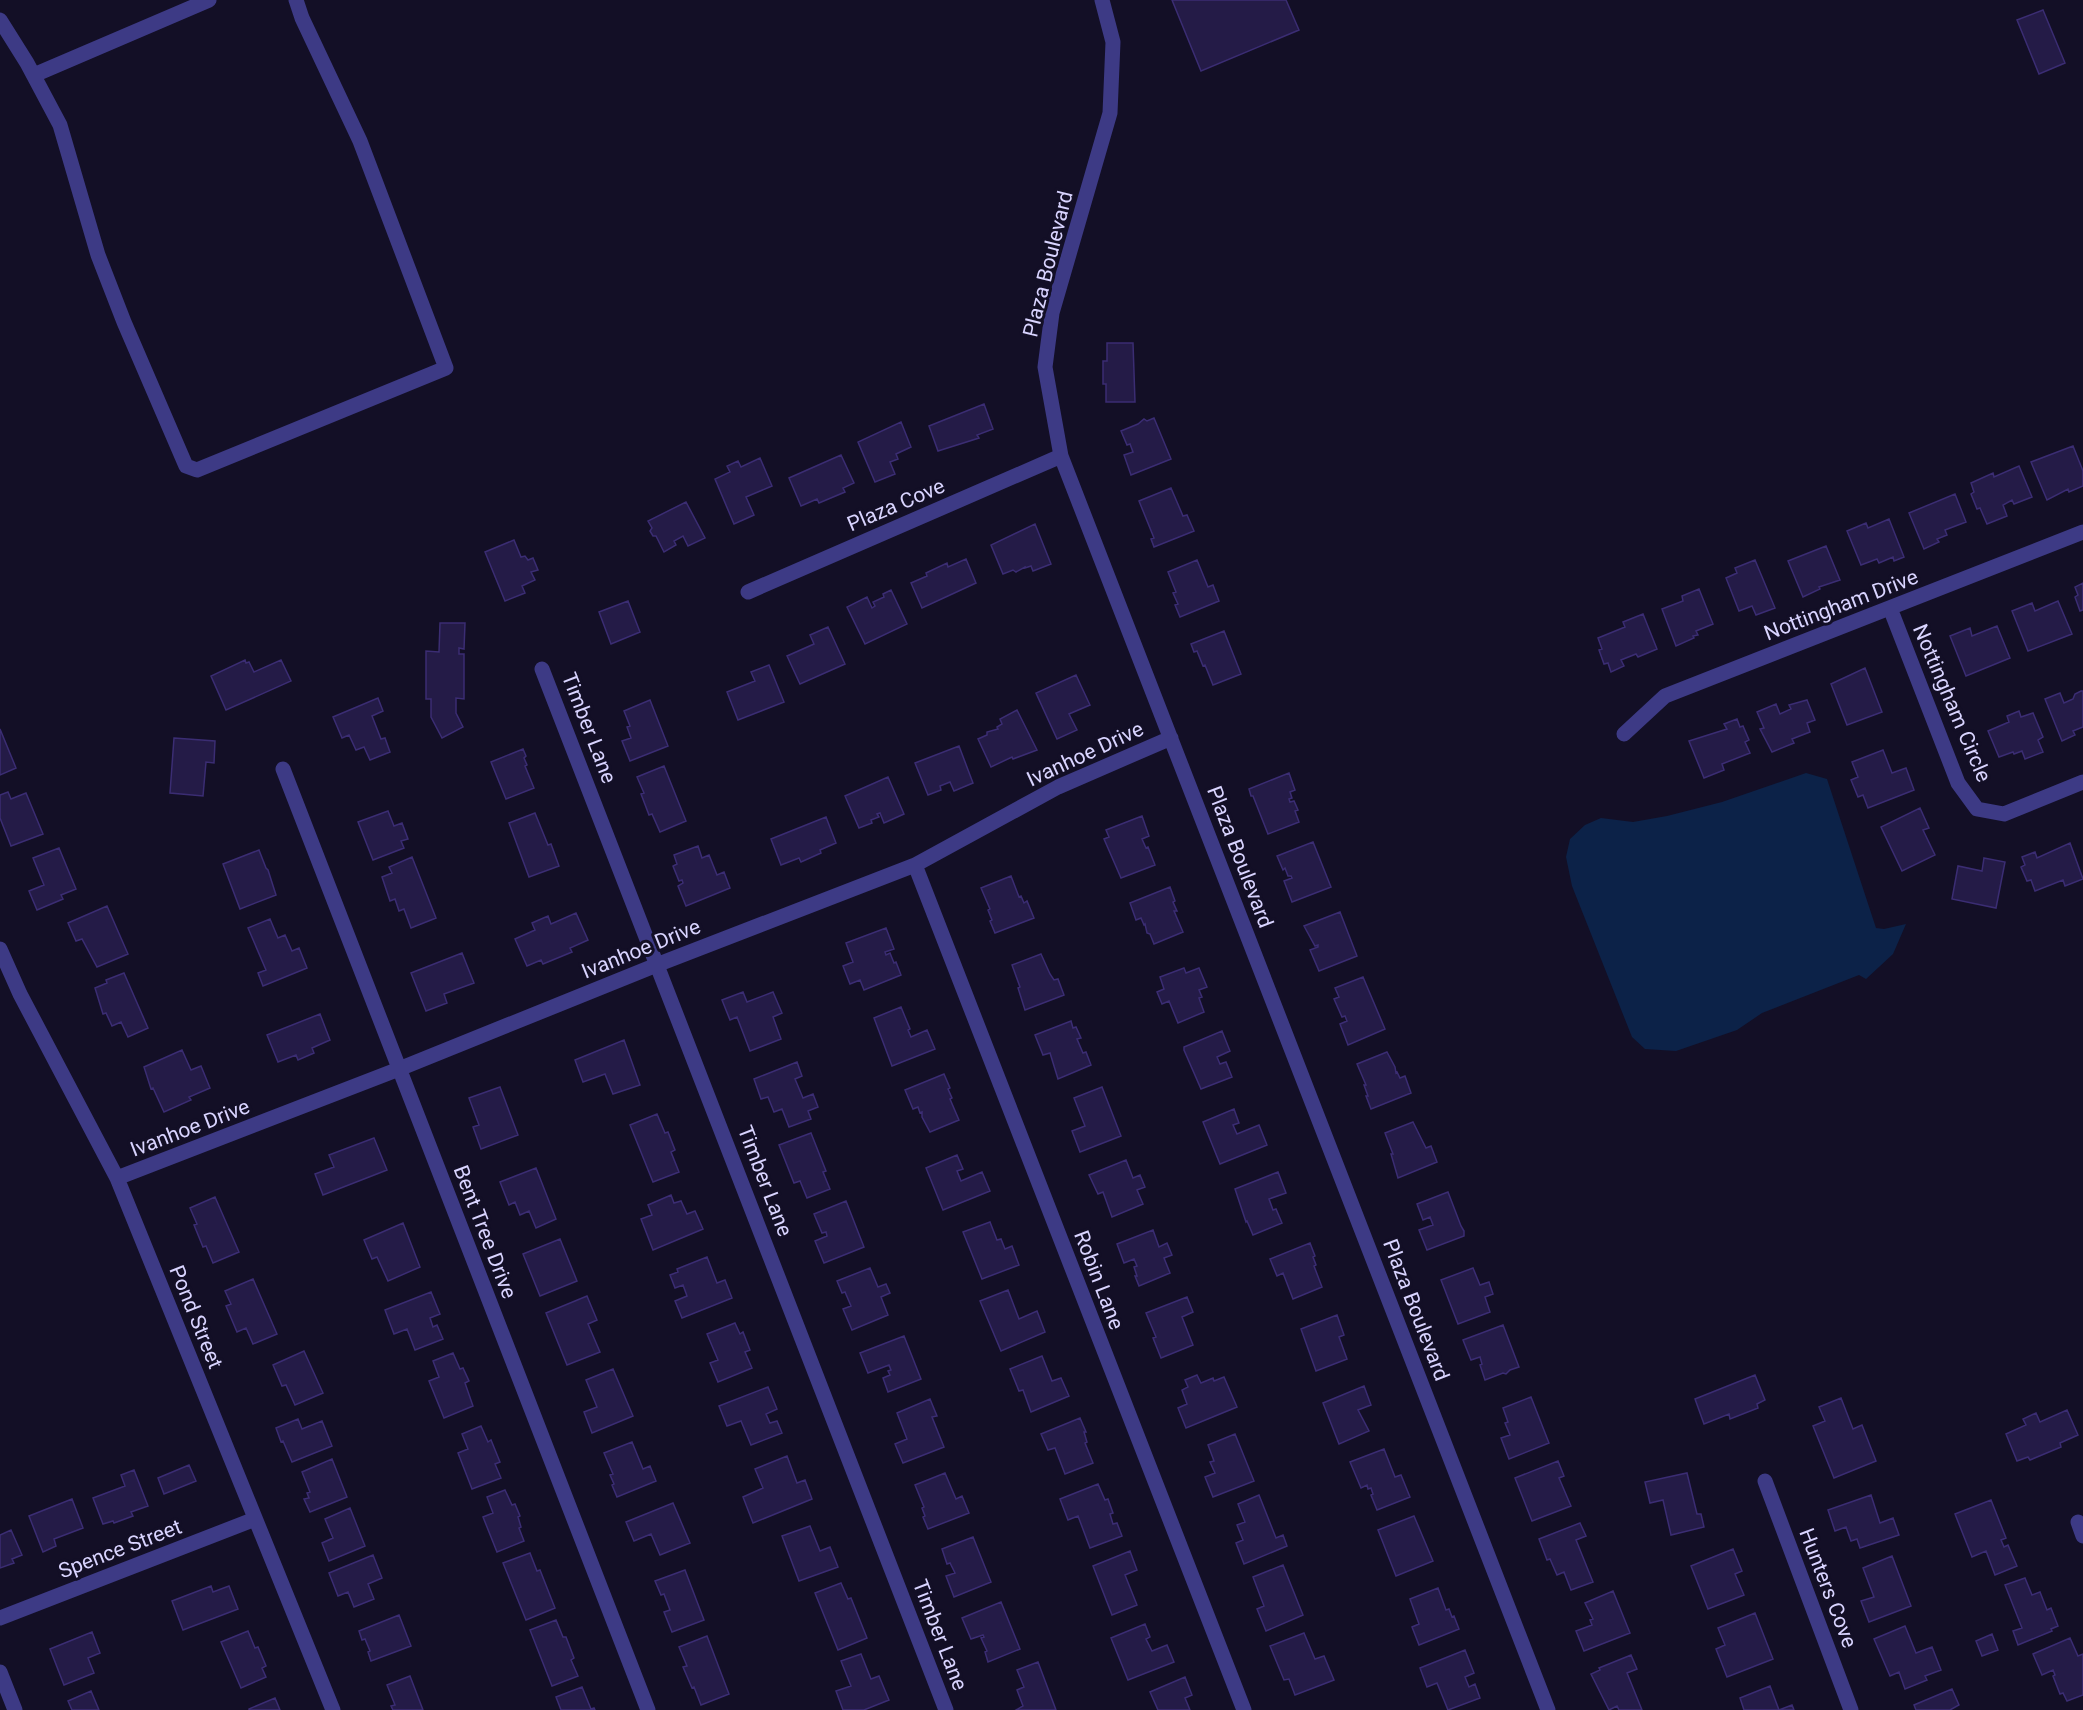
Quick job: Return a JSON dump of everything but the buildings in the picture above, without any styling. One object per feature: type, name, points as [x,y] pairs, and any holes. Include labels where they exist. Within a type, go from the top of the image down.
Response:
[{"type":"street","points":[[34,75],[209,0]]},
{"type":"street","points":[[0,20],[34,75],[60,125],[98,255],[124,322],[186,466],[197,470],[446,368],[360,141],[302,18],[296,0]]},
{"type":"street","name":"Plaza Boulevard","points":[[1102,0],[1113,42],[1110,113],[1052,313],[1045,367],[1061,456],[1548,1710]]},
{"type":"street","name":"Plaza Cove","points":[[748,592],[1061,456]]},
{"type":"street","name":"Nottingham Drive","points":[[1624,734],[1665,696],[2083,532]]},
{"type":"street","name":"Nottingham Circle","points":[[1890,608],[1958,783],[1977,810],[2004,814],[2083,782]]},
{"type":"street","name":"Timber Lane","points":[[542,669],[659,964],[946,1710]]},
{"type":"street","name":"Ivanhoe Drive","points":[[117,1178],[915,865],[1058,787],[1171,738]]},
{"type":"street","name":"Bent Tree Drive","points":[[283,769],[648,1710]]},
{"type":"street","name":"Robin Lane","points":[[915,865],[1244,1710]]},
{"type":"street","name":"Pond Street","points":[[0,949],[20,994],[117,1178],[333,1710]]},
{"type":"street","name":"Hunters Cove","points":[[1765,1481],[1851,1710]]},
{"type":"street","name":"Spence Street","points":[[0,1618],[255,1519]]},
{"type":"street","points":[[0,1672],[15,1710]]},
{"type":"water","points":[[1806,773],[1827,779],[1876,928],[1884,929],[1906,924],[1893,954],[1866,979],[1859,975],[1762,1013],[1737,1030],[1676,1051],[1645,1049],[1632,1037],[1572,886],[1566,857],[1570,839],[1585,825],[1601,818],[1633,822],[1667,816],[1722,802]]}]
